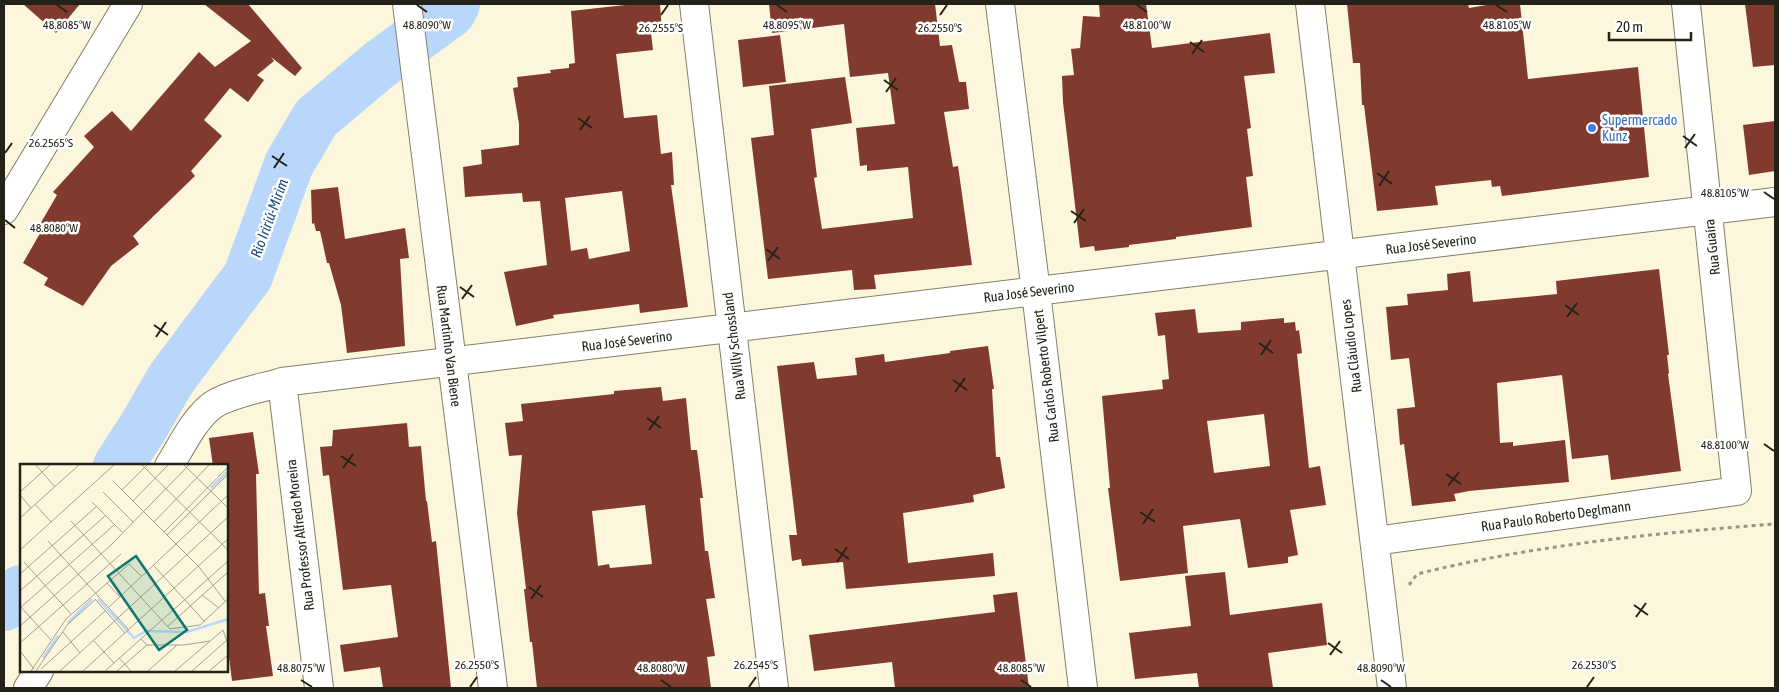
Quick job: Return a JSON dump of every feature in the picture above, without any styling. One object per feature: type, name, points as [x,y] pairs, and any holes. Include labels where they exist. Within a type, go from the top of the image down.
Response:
[{"type":"street","points":[[4,210],[128,4]]},
{"type":"street","name":"Rua Willy Schossland","points":[[694,4],[774,688]]},
{"type":"street","name":"Rua Carlos Roberto Vilpert","points":[[1000,4],[1083,688]]},
{"type":"street","name":"Rua Cláudio Lopes","points":[[1310,4],[1392,688]]},
{"type":"street","name":"Rua Guaíra","points":[[1686,4],[1737,491]]},
{"type":"street","name":"Rua Martinho Van Biene","points":[[408,13],[493,688]]},
{"type":"street","name":"Rua José Severino","points":[[169,464],[198,420],[210,407],[224,399],[282,382],[1775,202]]},
{"type":"street","name":"Rua Professor Alfredo Moreira","points":[[282,382],[319,688]]},
{"type":"street","name":"Rua Paulo Roberto Deglmann","points":[[1375,541],[1737,491]]},
{"type":"street","points":[[28,688],[38,672]]},
{"type":"path","points":[[1409,594],[1409,584],[1416,574],[1452,565],[1557,547],[1687,531],[1775,524]]},
{"type":"building","points":[[23,4],[80,4],[56,33]]},
{"type":"building","points":[[204,4],[248,4],[302,68],[295,76],[271,57],[274,61],[257,75],[264,80],[248,102],[230,88],[204,120],[222,136],[191,171],[195,176],[133,236],[139,244],[111,266],[83,306],[44,285],[48,278],[23,263],[43,228],[39,226],[57,195],[53,192],[94,147],[84,136],[112,111],[131,131],[199,52],[215,67],[251,41]]},
{"type":"building","points":[[634,4],[660,4],[662,32],[651,33],[653,50],[616,54],[624,118],[657,115],[661,154],[672,152],[674,185],[671,185],[688,307],[640,313],[639,304],[553,315],[554,318],[516,326],[504,272],[547,265],[540,201],[523,202],[522,193],[465,197],[463,167],[482,164],[481,150],[519,145],[519,124],[513,88],[518,87],[517,77],[551,73],[550,70],[569,68],[569,64],[575,63],[571,11]],"holes":[[[622,191],[630,251],[589,259],[587,248],[571,251],[565,198]]]},
{"type":"building","points":[[769,4],[935,4],[940,46],[952,45],[959,82],[966,82],[969,109],[944,112],[953,167],[958,166],[972,265],[874,275],[876,289],[854,290],[852,270],[768,279],[751,138],[774,135],[769,86],[845,77],[852,123],[811,129],[817,177],[814,178],[822,229],[913,218],[908,167],[867,171],[867,165],[860,166],[856,128],[895,124],[888,73],[850,77],[844,24],[772,33]]},
{"type":"building","points":[[1099,4],[1146,4],[1152,48],[1270,33],[1275,73],[1244,76],[1251,128],[1247,129],[1253,176],[1246,177],[1252,227],[1176,237],[1176,239],[1129,245],[1129,247],[1095,251],[1094,246],[1080,248],[1063,102],[1062,76],[1074,75],[1071,49],[1080,48],[1083,16],[1100,17]]},
{"type":"building","points":[[1347,4],[1468,4],[1469,8],[1492,4],[1520,4],[1528,79],[1638,67],[1649,177],[1502,196],[1500,186],[1492,187],[1491,180],[1435,186],[1438,205],[1377,211],[1364,105],[1362,105],[1360,63],[1353,63]]},
{"type":"building","points":[[1745,4],[1775,4],[1775,65],[1753,67]]},
{"type":"building","points":[[780,35],[786,82],[743,87],[738,40]]},
{"type":"building","points":[[1775,121],[1775,171],[1749,175],[1743,125]]},
{"type":"building","points":[[338,187],[345,239],[405,228],[409,258],[400,259],[405,346],[347,353],[341,305],[329,263],[327,263],[320,231],[316,231],[314,223],[312,224],[311,190]]},
{"type":"building","points":[[1659,269],[1669,355],[1667,355],[1668,374],[1681,471],[1611,480],[1608,455],[1572,459],[1562,375],[1497,383],[1500,443],[1513,442],[1513,446],[1565,440],[1569,482],[1469,491],[1454,494],[1456,501],[1412,506],[1404,444],[1400,445],[1397,409],[1415,407],[1409,358],[1391,360],[1386,307],[1408,305],[1407,294],[1448,290],[1447,274],[1470,271],[1473,302],[1557,294],[1556,281]]},
{"type":"building","points":[[1195,309],[1198,333],[1241,330],[1241,322],[1284,318],[1284,323],[1295,322],[1296,331],[1299,330],[1302,353],[1297,354],[1309,468],[1320,466],[1326,505],[1290,510],[1298,555],[1288,557],[1288,563],[1248,568],[1240,519],[1183,526],[1188,573],[1120,581],[1108,488],[1110,488],[1102,396],[1163,389],[1162,380],[1169,379],[1165,335],[1158,336],[1155,313]],"holes":[[[1264,414],[1270,466],[1214,473],[1207,421]]]},
{"type":"building","points":[[988,346],[994,389],[992,389],[996,457],[1000,457],[1005,488],[973,495],[974,502],[903,513],[908,563],[993,553],[995,576],[846,589],[843,562],[802,566],[801,559],[792,561],[789,535],[797,535],[777,366],[814,362],[817,379],[857,375],[855,358],[884,354],[885,362]]},
{"type":"building","points":[[661,387],[663,401],[686,398],[691,450],[697,450],[703,498],[700,498],[705,551],[708,551],[715,598],[706,599],[715,656],[707,657],[711,688],[537,688],[532,642],[530,642],[517,513],[522,455],[509,456],[505,423],[523,421],[521,404],[614,394],[614,391]],"holes":[[[645,505],[652,564],[610,568],[609,564],[598,566],[592,511]]]},
{"type":"building","points":[[407,423],[409,447],[421,446],[432,542],[436,541],[451,688],[383,688],[380,667],[344,672],[340,645],[398,637],[391,585],[343,590],[329,475],[323,476],[320,447],[332,446],[333,430]]},
{"type":"building","points":[[253,432],[259,474],[256,474],[259,594],[265,593],[269,626],[266,626],[273,676],[232,681],[228,649],[228,464],[213,464],[209,438]]},
{"type":"building","points":[[1225,572],[1230,615],[1322,603],[1327,645],[1268,653],[1273,688],[1199,688],[1197,673],[1135,679],[1129,633],[1191,626],[1185,576]]},
{"type":"building","points":[[1017,592],[1029,688],[895,688],[892,662],[814,671],[809,635],[995,612],[993,595]]},
{"type":"waterway","name":"Rio Iririú-Mirim","points":[[119,464],[171,379],[248,276],[289,164],[316,118],[379,65],[451,12],[455,4]]},
{"type":"waterway","name":"Rio Iririú-Mirim","points":[[4,606],[20,591]]},
{"type":"place","name":"Supermercado Kunz","points":[[1592,128]]}]
